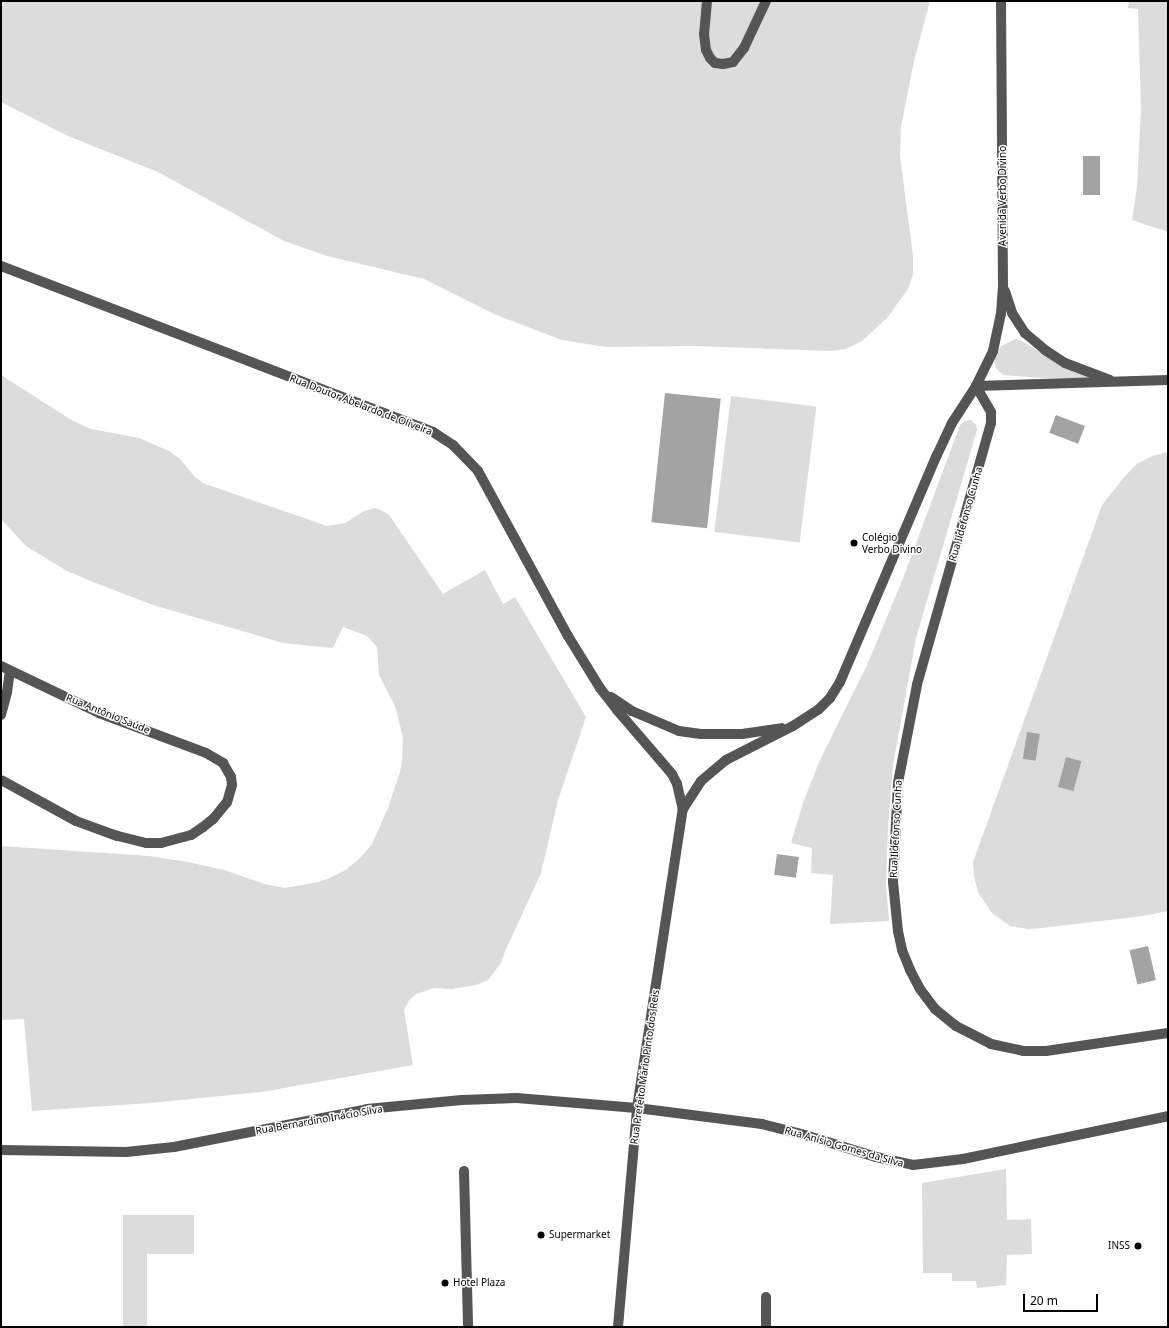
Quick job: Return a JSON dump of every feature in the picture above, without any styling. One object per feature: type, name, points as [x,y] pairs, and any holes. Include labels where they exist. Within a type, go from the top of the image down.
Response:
[{"type":"street","points":[[707,1],[704,34],[706,50],[710,58],[715,63],[723,64],[733,62],[744,48],[766,1]]},
{"type":"street","name":"Avenida Verbo Divino","points":[[976,386],[993,351],[1001,314],[1003,287],[1001,1]]},
{"type":"street","name":"Rua Doutor Abelardo de Oliveira","points":[[1,266],[433,432],[453,446],[478,470],[568,636],[600,688],[621,716],[672,774],[677,784],[683,809]]},
{"type":"street","points":[[1003,287],[1012,313],[1025,333],[1045,350],[1066,363],[1116,383]]},
{"type":"street","points":[[976,386],[1116,383],[1168,380]]},
{"type":"street","name":"Rua Doutor Abelardo de Oliveira","points":[[683,809],[701,781],[726,760],[793,726],[818,710],[830,698],[840,682],[937,455],[952,423],[976,386]]},
{"type":"street","name":"Rua Ildefonso Cunha","points":[[976,386],[990,412],[991,423],[917,685],[898,783],[893,882],[898,931],[902,950],[920,989],[936,1009],[956,1026],[991,1044],[1023,1051],[1046,1051],[1168,1033]]},
{"type":"street","points":[[1,715],[7,692],[5,669]]},
{"type":"street","name":"Rua Antônio Saúde","points":[[1,780],[76,821],[117,836],[146,843],[161,843],[191,835],[213,819],[227,802],[231,789],[231,777],[223,763],[217,758],[99,713],[5,669]]},
{"type":"street","name":"Rua Doutor Abelardo de Oliveira","points":[[600,688],[616,702],[632,711],[679,731],[701,734],[742,734],[793,726]]},
{"type":"street","name":"Rua Prefeito Mário Pinto dos Reis","points":[[618,1327],[638,1108],[683,809]]},
{"type":"street","name":"Rua Bernardino Inácio Silva","points":[[1,1150],[126,1152],[174,1147],[367,1109],[462,1100],[517,1098],[638,1108]]},
{"type":"street","name":"Rua Anísio Gomes da Silva","points":[[638,1108],[762,1124],[805,1135],[876,1157],[913,1165],[963,1159],[1168,1116]]},
{"type":"street","points":[[464,1171],[468,1327]]},
{"type":"street","points":[[766,1297],[766,1327]]},
{"type":"shaded area","points":[[1,1],[930,1],[914,61],[901,127],[900,156],[913,256],[913,274],[908,289],[887,318],[862,341],[846,349],[830,351],[694,346],[606,347],[562,340],[496,315],[424,279],[327,256],[284,241],[158,172],[68,136],[1,102]]},
{"type":"shaded area","points":[[1129,1],[1168,1],[1168,232],[1132,220],[1137,187],[1141,109],[1138,9],[1128,8]]},
{"type":"shaded area","points":[[1083,156],[1100,156],[1100,195],[1083,195]]},
{"type":"shaded area","points":[[1016,339],[1022,341],[1051,359],[1097,378],[1041,378],[1003,375],[996,368],[994,359],[1001,346]]},
{"type":"shaded area","points":[[1,375],[73,421],[91,429],[139,438],[169,451],[180,459],[195,477],[203,483],[327,526],[345,523],[364,511],[375,508],[381,510],[389,515],[443,594],[485,570],[503,604],[515,597],[586,717],[558,800],[541,873],[501,963],[488,980],[476,985],[452,989],[434,988],[416,994],[410,999],[404,1010],[413,1065],[262,1092],[150,1103],[32,1111],[24,1019],[1,1020],[1,846],[149,856],[188,862],[224,870],[265,884],[285,888],[318,882],[330,878],[347,869],[361,857],[372,844],[388,808],[400,772],[403,737],[395,706],[379,675],[377,647],[367,636],[343,627],[333,648],[283,643],[153,605],[65,570],[26,546],[1,519]]},
{"type":"shaded area","points":[[665,393],[721,399],[707,528],[651,522]]},
{"type":"shaded area","points":[[731,396],[816,406],[800,542],[714,532]]},
{"type":"shaded area","points":[[1056,415],[1085,426],[1078,444],[1049,433]]},
{"type":"shaded area","points":[[971,420],[976,425],[977,430],[916,638],[893,765],[888,827],[886,884],[889,921],[830,924],[833,875],[811,873],[812,848],[791,843],[804,800],[820,760],[867,665],[902,581],[960,425],[965,421]]},
{"type":"shaded area","points":[[1168,452],[1168,911],[1143,916],[1042,928],[1028,929],[1010,926],[992,913],[978,892],[974,876],[973,862],[1102,505],[1125,476],[1137,464],[1152,456]]},
{"type":"shaded area","points":[[1027,732],[1040,734],[1036,761],[1023,759]]},
{"type":"shaded area","points":[[1066,757],[1081,761],[1073,791],[1058,787]]},
{"type":"shaded area","points":[[777,854],[799,857],[796,878],[774,875]]},
{"type":"shaded area","points":[[1148,946],[1156,980],[1137,984],[1129,950]]},
{"type":"shaded area","points":[[1006,1169],[1007,1220],[1031,1219],[1032,1254],[1007,1255],[1006,1285],[977,1288],[976,1281],[952,1281],[952,1273],[923,1273],[922,1183]]},
{"type":"shaded area","points":[[123,1215],[194,1215],[194,1254],[147,1254],[147,1327],[123,1327]]},
{"type":"place","name":"Colégio Verbo Divino","points":[[854,543]]},
{"type":"place","name":"Supermarket","points":[[541,1235]]},
{"type":"place","name":"INSS","points":[[1138,1246]]},
{"type":"place","name":"Hotel Plaza","points":[[445,1283]]}]
